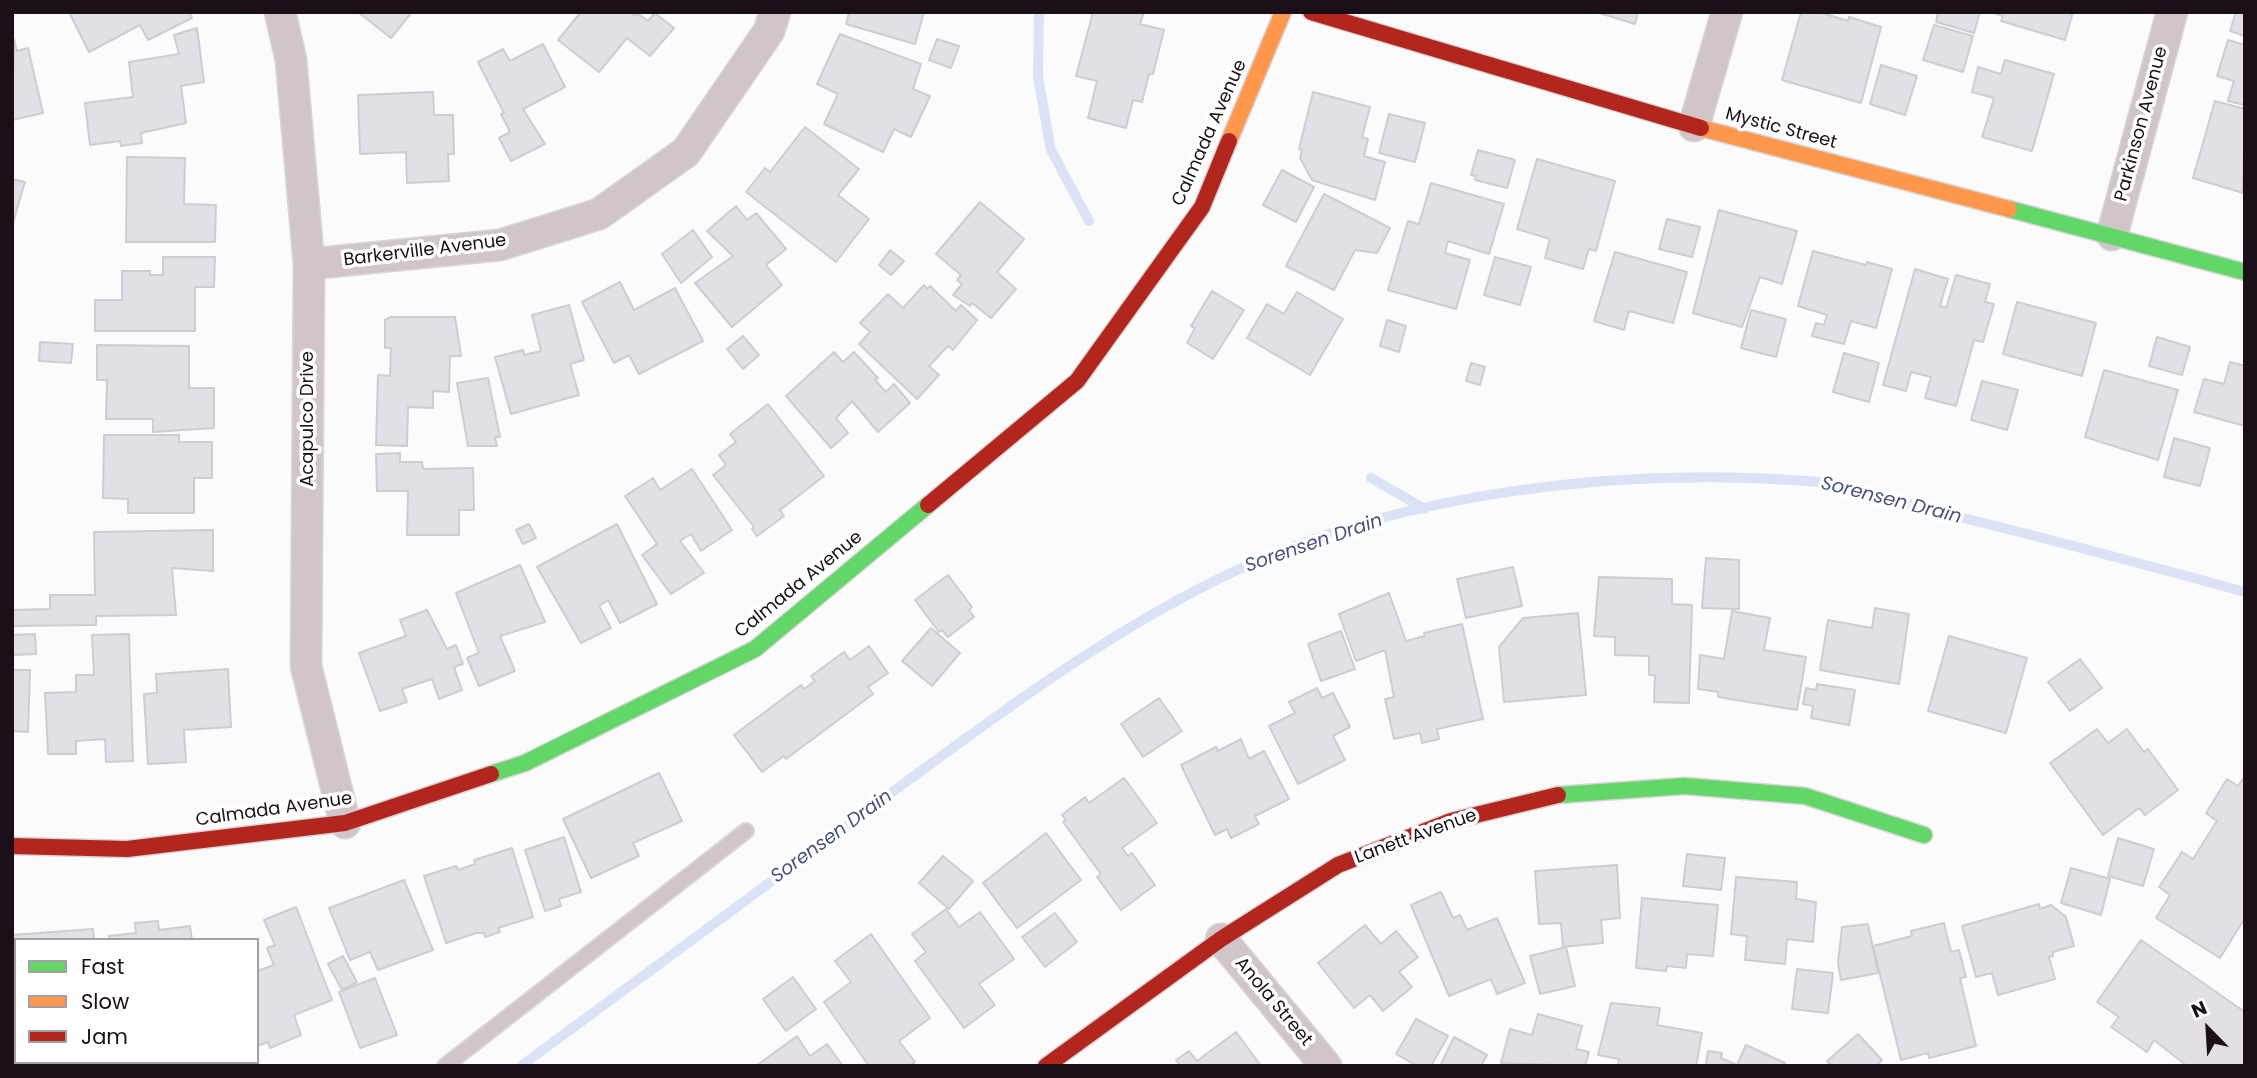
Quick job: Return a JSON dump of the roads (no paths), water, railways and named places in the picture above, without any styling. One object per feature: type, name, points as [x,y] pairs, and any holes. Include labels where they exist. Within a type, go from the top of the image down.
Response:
[{"type":"street","name":"Acapulco Drive","points":[[280,12],[291,60],[309,264],[306,666],[345,823]]},
{"type":"street","name":"Barkerville Avenue","points":[[309,264],[500,245],[599,214],[686,152],[769,31],[775,12]]},
{"type":"street","name":"Calmada Avenue","points":[[12,846],[127,849],[345,823],[526,763],[755,649],[1077,381],[1202,206],[1283,12]]},
{"type":"street","name":"Mystic Street","points":[[1311,12],[1694,126],[2245,272]]},
{"type":"street","points":[[1694,126],[1727,12]]},
{"type":"street","name":"Parkinson Avenue","points":[[2112,235],[2172,12]]},
{"type":"street","name":"Lanett Avenue","points":[[1046,1066],[1221,939],[1338,865],[1451,821],[1558,795],[1685,786],[1805,796],[1924,835]]},
{"type":"street","name":"Anola Street","points":[[1221,939],[1326,1066]]},
{"type":"lane","points":[[445,1066],[746,831]]},
{"type":"waterway","points":[[1039,12],[1038,77],[1051,150],[1089,221]]},
{"type":"waterway","points":[[1371,478],[1425,509]]},
{"type":"waterway","name":"Sorensen Drain","points":[[521,1066],[968,737],[1099,647],[1144,619],[1237,570],[1303,543],[1372,521],[1443,503],[1590,482],[1664,478],[1808,481],[1857,489],[2245,592]]}]
